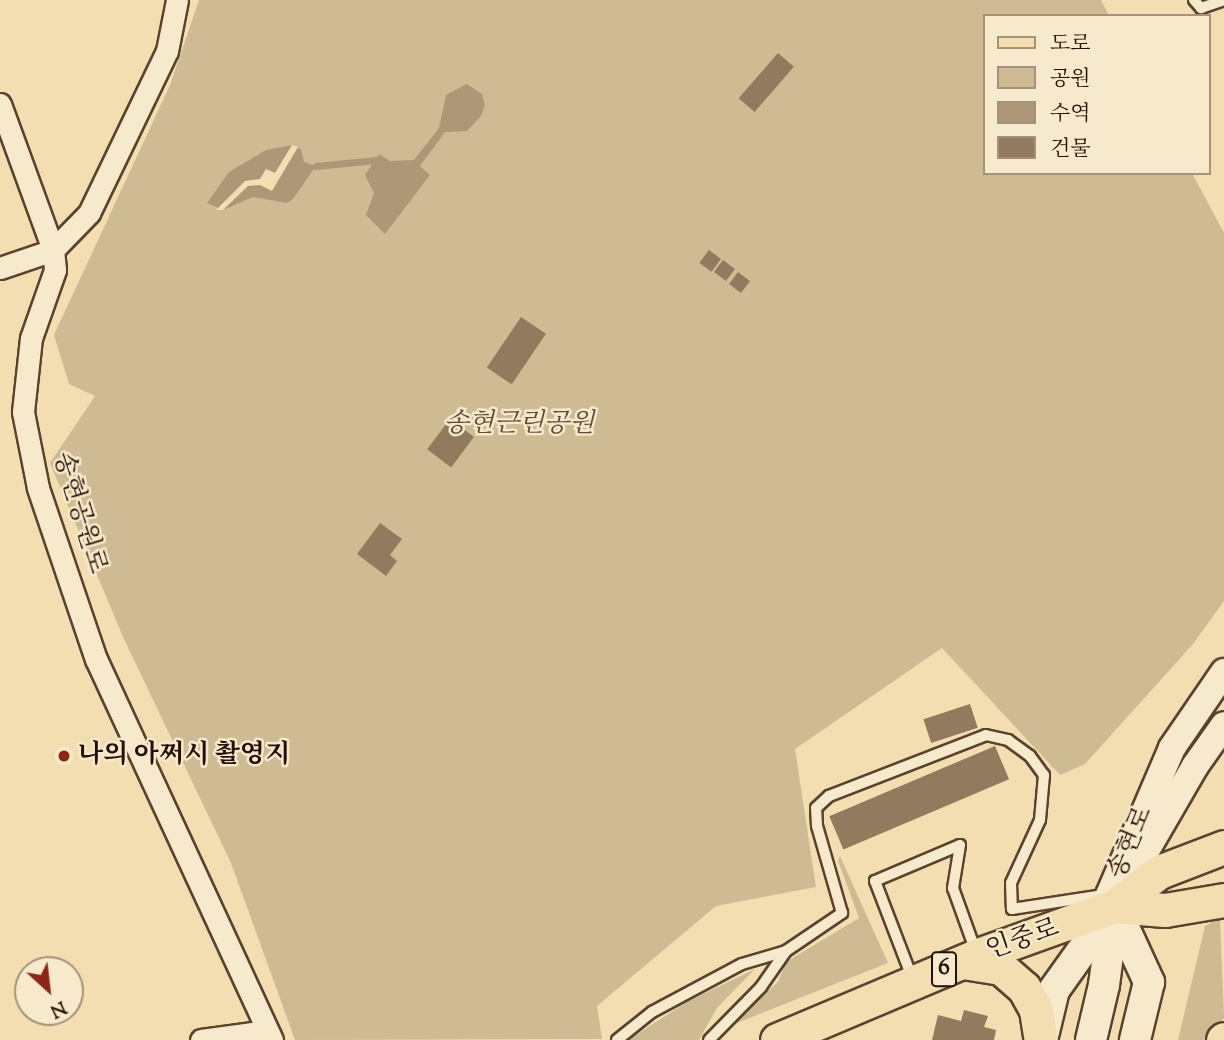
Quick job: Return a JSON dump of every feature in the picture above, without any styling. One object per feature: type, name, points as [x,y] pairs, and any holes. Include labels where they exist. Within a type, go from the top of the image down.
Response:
[{"type":"main road","name":"인중로","points":[[777,1040],[1112,900],[1159,872],[1224,847]]},
{"type":"main road","name":"인중로","points":[[1112,900],[1165,910],[1224,900]]},
{"type":"main road","points":[[1042,1040],[1054,990],[1112,900]]},
{"type":"main road","points":[[1091,1040],[1104,985],[1112,900]]},
{"type":"main road","points":[[1112,900],[1149,982],[1135,1040]]},
{"type":"main road","points":[[969,958],[1001,968],[1024,988],[1036,1010],[1042,1040]]},
{"type":"street","points":[[0,268],[53,250],[89,214],[123,152],[167,51],[177,0]]},
{"type":"street","points":[[0,104],[53,250]]},
{"type":"street","name":"송현공원로","points":[[53,250],[55,270],[31,338],[23,412],[38,488],[96,659],[269,1036]]},
{"type":"street","name":"송현로","points":[[1112,900],[1172,748],[1224,672]]},
{"type":"street","name":"송현로","points":[[1112,900],[1224,725]]},
{"type":"street","points":[[201,1040],[269,1036]]},
{"type":"lane","points":[[1194,0],[1201,8],[1224,0]]},
{"type":"lane","points":[[617,1040],[652,1012],[719,976],[786,951],[842,914],[817,826],[816,808],[829,796],[986,736],[1008,740],[1030,756],[1044,775],[1040,820],[1011,883],[1012,909],[1112,900]]},
{"type":"lane","points":[[914,983],[875,881],[960,845],[953,888],[969,958]]},
{"type":"lane","points":[[709,1040],[761,988],[786,951]]},
{"type":"green space","name":"송현근린공원","points":[[199,0],[1101,0],[1108,14],[982,14],[982,175],[1193,175],[1224,233],[1224,601],[1193,644],[1085,764],[1060,775],[942,648],[795,749],[816,887],[716,906],[597,1006],[602,1039],[295,1040],[231,863],[123,637],[50,463],[95,396],[69,384],[54,335],[170,85]]},
{"type":"green space","points":[[840,856],[888,963],[727,1027],[778,982],[786,962],[859,918],[838,861]]},
{"type":"green space","points":[[1220,918],[1224,1018],[1204,1040],[1178,1040],[1205,926]]},
{"type":"green space","points":[[755,969],[717,1008],[699,1040],[628,1040],[687,1002]]},
{"type":"water","points":[[467,84],[482,94],[485,105],[481,116],[467,131],[445,132],[420,166],[430,175],[385,234],[366,215],[374,193],[365,175],[379,154],[390,161],[414,160],[439,128],[446,95]]},
{"type":"water","points":[[292,145],[301,149],[304,162],[316,166],[293,199],[287,203],[253,197],[223,210],[207,203],[229,172],[266,150]]},
{"type":"pier","points":[[292,145],[298,147],[272,191],[260,185],[248,186],[223,210],[216,210],[245,181],[260,179],[266,169],[275,173]]},
{"type":"building","points":[[778,53],[794,67],[754,112],[739,98]]},
{"type":"building","points":[[709,250],[721,259],[711,272],[699,263]]},
{"type":"building","points":[[723,260],[735,269],[726,281],[714,272]]},
{"type":"building","points":[[738,272],[750,281],[741,293],[729,284]]},
{"type":"building","points":[[521,317],[546,334],[512,384],[487,368]]},
{"type":"building","points":[[450,419],[474,437],[451,467],[427,449]]},
{"type":"building","points":[[380,523],[402,539],[390,555],[397,561],[386,576],[357,554]]},
{"type":"building","points":[[970,704],[978,728],[931,743],[923,719]]},
{"type":"building","points":[[995,746],[1009,779],[843,849],[829,816]]},
{"type":"building","points":[[964,1010],[988,1016],[984,1027],[996,1030],[994,1040],[932,1040],[938,1015],[961,1021]]},
{"type":"waterway","points":[[316,166],[376,160]]},
{"type":"place","name":"나의 아쩌시 촬영지","points":[[64,756]]}]
